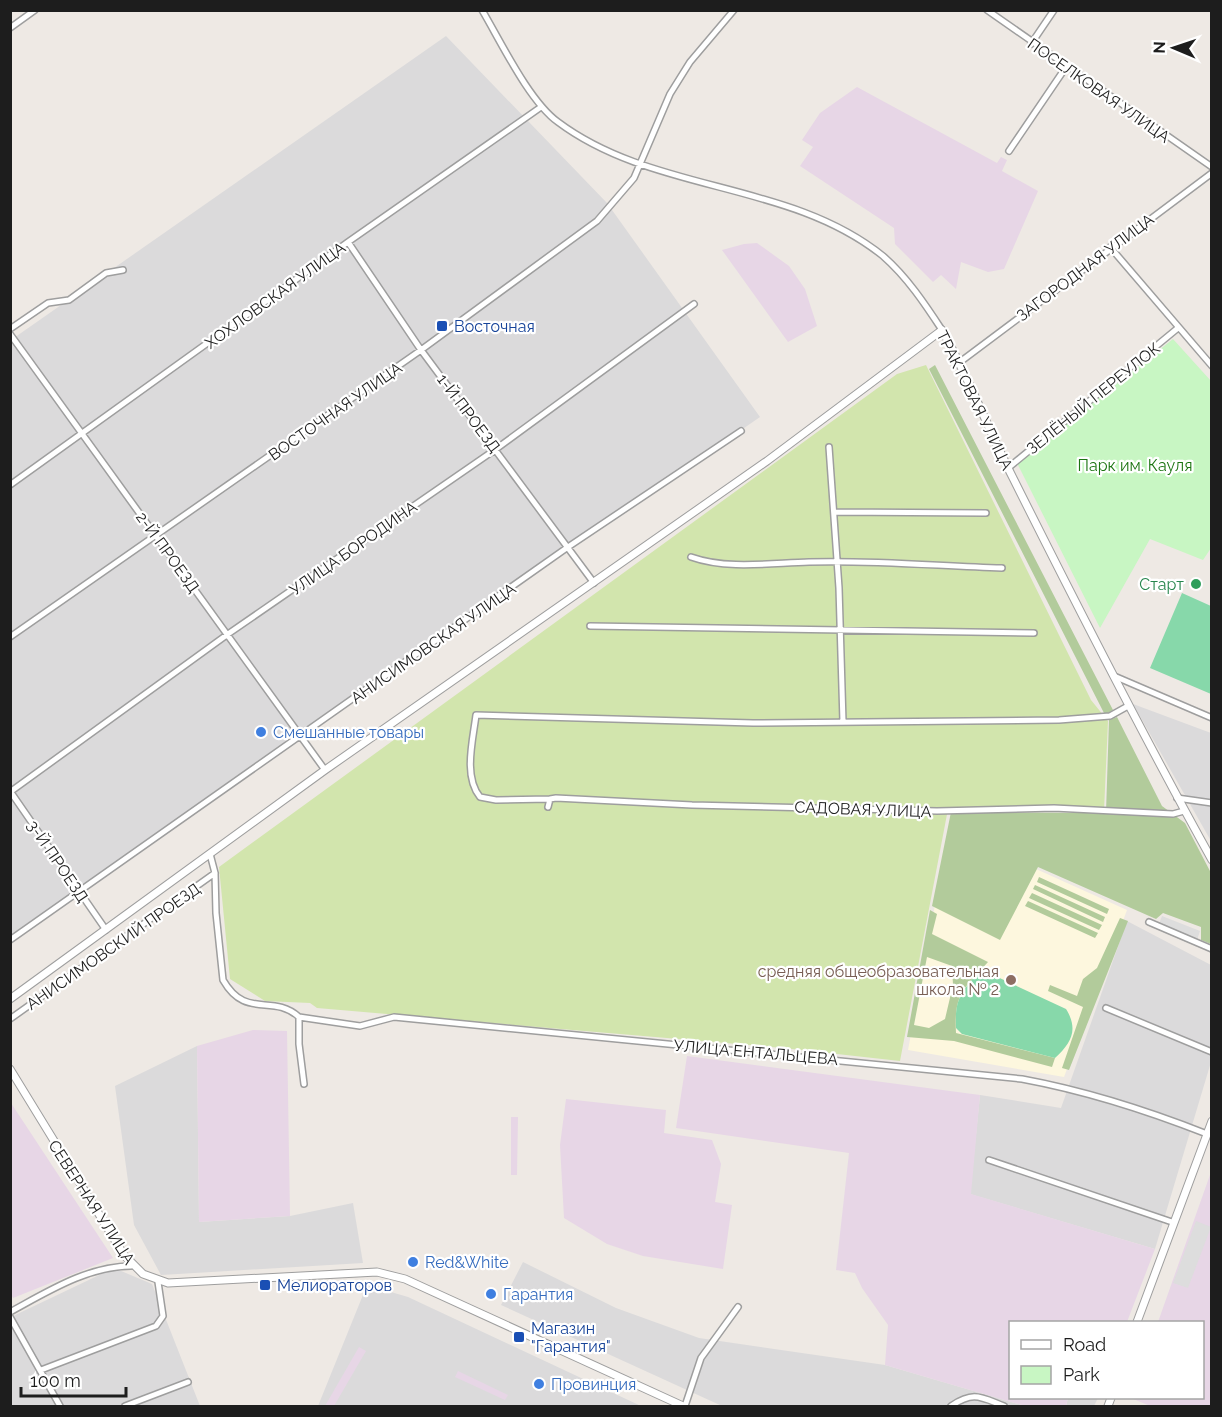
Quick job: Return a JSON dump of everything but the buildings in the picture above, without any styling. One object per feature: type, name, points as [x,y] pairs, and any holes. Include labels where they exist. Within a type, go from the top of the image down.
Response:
[{"type":"street","points":[[10,28],[35,10]]},
{"type":"street","name":"ТРАКТОВАЯ УЛИЦА","points":[[482,10],[541,107],[558,122],[595,145],[641,165],[780,203],[854,237],[883,257],[910,283],[942,330],[960,362],[1008,468],[1112,675],[1212,860]]},
{"type":"street","name":"ВОСТОЧНАЯ УЛИЦА","points":[[10,638],[422,350],[597,221],[616,201],[641,165],[670,94],[690,62],[734,10]]},
{"type":"street","name":"ПОСЕЛКОВАЯ УЛИЦА","points":[[987,10],[1066,68],[1212,167]]},
{"type":"street","points":[[1032,44],[1054,10]]},
{"type":"street","points":[[1009,151],[1066,68]]},
{"type":"street","name":"ХОХЛОВСКАЯ УЛИЦА","points":[[10,485],[348,242],[541,107]]},
{"type":"street","name":"ЗАГОРОДНАЯ УЛИЦА","points":[[960,362],[1110,247],[1212,173]]},
{"type":"street","name":"1-Й ПРОЕЗД","points":[[348,242],[422,350],[594,583]]},
{"type":"street","points":[[1110,247],[1212,366]]},
{"type":"street","points":[[10,332],[48,303],[69,300],[106,273],[123,270]]},
{"type":"street","name":"УЛИЦА БОРОДИНА","points":[[11,792],[228,634],[496,449],[694,304]]},
{"type":"street","name":"ЗЕЛЁНЫЙ ПЕРЕУЛОК","points":[[1008,468],[1178,328]]},
{"type":"street","points":[[10,999],[325,770],[767,461],[942,330]]},
{"type":"street","name":"2-Й ПРОЕЗД","points":[[10,332],[325,770]]},
{"type":"street","name":"АНИСИМОВСКАЯ УЛИЦА","points":[[10,940],[568,547],[741,432]]},
{"type":"street","points":[[829,447],[841,630],[843,722],[1059,720],[1110,716],[1128,706]]},
{"type":"street","points":[[834,512],[986,513]]},
{"type":"street","points":[[691,557],[704,562],[774,565],[837,563],[1002,568]]},
{"type":"street","points":[[590,626],[1034,633]]},
{"type":"street","points":[[1112,675],[1212,718]]},
{"type":"street","name":"САДОВАЯ УЛИЦА","points":[[843,722],[753,723],[476,715],[471,762],[472,788],[480,798],[496,800],[937,811],[1054,808],[1173,814],[1184,811]]},
{"type":"street","name":"3-Й ПРОЕЗД","points":[[11,792],[106,930]]},
{"type":"street","points":[[1177,798],[1212,803]]},
{"type":"street","points":[[548,807],[550,800]]},
{"type":"street","name":"УЛИЦА ЕНТАЛЬЦЕВА","points":[[210,854],[215,873],[216,913],[223,980],[228,989],[245,1003],[255,1006],[277,1005],[290,1008],[299,1017],[360,1026],[394,1017],[1022,1079],[1066,1087],[1129,1104],[1207,1134]]},
{"type":"street","name":"АНИСИМОВСКИЙ ПРОЕЗД","points":[[10,1019],[215,873]]},
{"type":"street","points":[[1149,922],[1212,948]]},
{"type":"street","points":[[1107,1008],[1212,1052]]},
{"type":"street","points":[[299,1017],[299,1044],[304,1084]]},
{"type":"street","name":"СЕВЕРНАЯ УЛИЦА","points":[[10,1069],[131,1266],[159,1282]]},
{"type":"street","points":[[1138,1321],[1172,1222],[1212,1121]]},
{"type":"street","points":[[989,1160],[1172,1222]]},
{"type":"street","points":[[10,1312],[51,1289],[87,1274],[117,1266],[131,1266]]},
{"type":"street","points":[[41,1370],[156,1326],[163,1316],[159,1282],[377,1272],[405,1279],[684,1407],[701,1358],[738,1307]]},
{"type":"street","points":[[10,1317],[60,1407]]},
{"type":"street","points":[[125,1407],[188,1382]]},
{"type":"street","points":[[951,1407],[966,1396],[976,1396],[1004,1407]]},
{"type":"shaded area","points":[[446,36],[607,203],[760,417],[11,936],[11,340]]},
{"type":"shaded area","points":[[857,87],[997,163],[1001,157],[1007,160],[1002,171],[1038,191],[1004,269],[988,272],[961,262],[956,289],[941,275],[933,282],[895,244],[894,228],[800,166],[813,147],[802,140],[820,113]]},
{"type":"shaded area","points":[[757,243],[789,266],[805,289],[817,326],[788,342],[722,250]]},
{"type":"shaded area","points":[[1133,704],[1211,733],[1211,841]]},
{"type":"shaded area","name":"средняя общеобразовательная школа № 2","points":[[949,830],[1127,910],[1064,1077],[908,1050]]},
{"type":"shaded area","points":[[1162,916],[1200,931],[1197,940],[1159,924]]},
{"type":"shaded area","points":[[1127,921],[1211,965],[1211,1062],[1155,1249],[970,1194],[980,1095],[1061,1108]]},
{"type":"shaded area","points":[[253,1030],[287,1031],[290,1216],[199,1222],[197,1046]]},
{"type":"shaded area","points":[[197,1046],[199,1222],[290,1216],[353,1203],[363,1263],[161,1275],[134,1225],[115,1086]]},
{"type":"shaded area","points":[[687,1056],[980,1095],[971,1194],[1155,1249],[1127,1321],[1009,1321],[1009,1399],[1068,1399],[1066,1406],[1025,1406],[885,1365],[888,1325],[862,1288],[855,1273],[836,1270],[849,1153],[676,1128]]},
{"type":"shaded area","points":[[566,1099],[666,1110],[664,1133],[712,1140],[721,1164],[715,1202],[732,1205],[723,1269],[643,1256],[607,1244],[564,1218],[560,1145]]},
{"type":"shaded area","points":[[11,1103],[113,1258],[13,1298],[10,1293]]},
{"type":"shaded area","points":[[511,1117],[518,1117],[517,1175],[511,1175]]},
{"type":"shaded area","points":[[1211,1172],[1211,1406],[1150,1406],[1133,1399],[1204,1399],[1204,1321],[1158,1321]]},
{"type":"shaded area","points":[[1196,1221],[1211,1227],[1188,1288],[1173,1283]]},
{"type":"shaded area","points":[[523,1262],[616,1308],[699,1338],[885,1365],[1025,1406],[722,1406],[501,1305]]},
{"type":"shaded area","points":[[114,1268],[152,1284],[200,1406],[11,1406],[11,1317]]},
{"type":"shaded area","points":[[367,1285],[408,1297],[641,1406],[318,1406]]},
{"type":"shaded area","points":[[359,1347],[366,1351],[334,1406],[325,1406]]},
{"type":"shaded area","points":[[458,1371],[508,1395],[505,1400],[455,1377]]},
{"type":"shaded area","points":[[1068,1399],[1098,1399],[1094,1406],[1066,1406]]},
{"type":"green space","name":"Парк им. Кауля","points":[[1173,339],[1211,381],[1211,548],[1203,560],[1150,539],[1100,628],[1017,463]]},
{"type":"green space","points":[[926,365],[1091,700],[1108,721],[1104,811],[948,809],[900,1061],[783,1048],[317,1008],[310,1003],[265,1001],[230,979],[219,867],[897,374]]},
{"type":"green space","points":[[935,365],[1113,710],[1105,715],[929,369]]},
{"type":"green space","points":[[1182,593],[1211,606],[1211,694],[1150,668]]},
{"type":"green space","points":[[1117,717],[1162,806],[1185,823],[1211,873],[1211,944],[1201,940],[1201,927],[1163,913],[1156,919],[1038,867],[1000,940],[932,906],[951,812],[1106,813],[1109,720]]},
{"type":"green space","points":[[1039,877],[1109,909],[1107,914],[1037,882]]},
{"type":"green space","points":[[1035,885],[1105,917],[1103,922],[1033,889]]},
{"type":"green space","points":[[1032,893],[1102,925],[1099,930],[1029,898]]},
{"type":"green space","points":[[1028,901],[1098,933],[1095,938],[1025,906]]},
{"type":"green space","points":[[930,910],[937,914],[932,934],[988,962],[962,993],[957,1009],[956,1033],[1055,1058],[1052,1067],[954,1041],[907,1037]],"holes":[[[927,957],[952,966],[953,985],[945,1019],[929,1028],[914,1025]]]},
{"type":"green space","points":[[1120,918],[1128,921],[1069,1070],[1062,1068],[1083,1007],[1048,991],[1050,985],[1077,996],[1083,979],[1097,968]]},
{"type":"green space","points":[[991,974],[1066,1009],[1072,1023],[1071,1036],[1055,1058],[962,1034],[956,1028],[957,1005],[962,993],[976,975]]},
{"type":"place","name":"Восточная","points":[[442,326]]},
{"type":"place","name":"Старт","points":[[1196,584]]},
{"type":"place","name":"Смешанные товары","points":[[261,732]]},
{"type":"place","name":"средняя общеобразовательная школа № 2","points":[[1011,980]]},
{"type":"place","name":"Red&White","points":[[413,1262]]},
{"type":"place","name":"Мелиораторов","points":[[265,1285]]},
{"type":"place","name":"Гарантия","points":[[491,1294]]},
{"type":"place","name":"Магазин \"Гарантия\"","points":[[519,1337]]},
{"type":"place","name":"Провинция","points":[[539,1384]]}]
